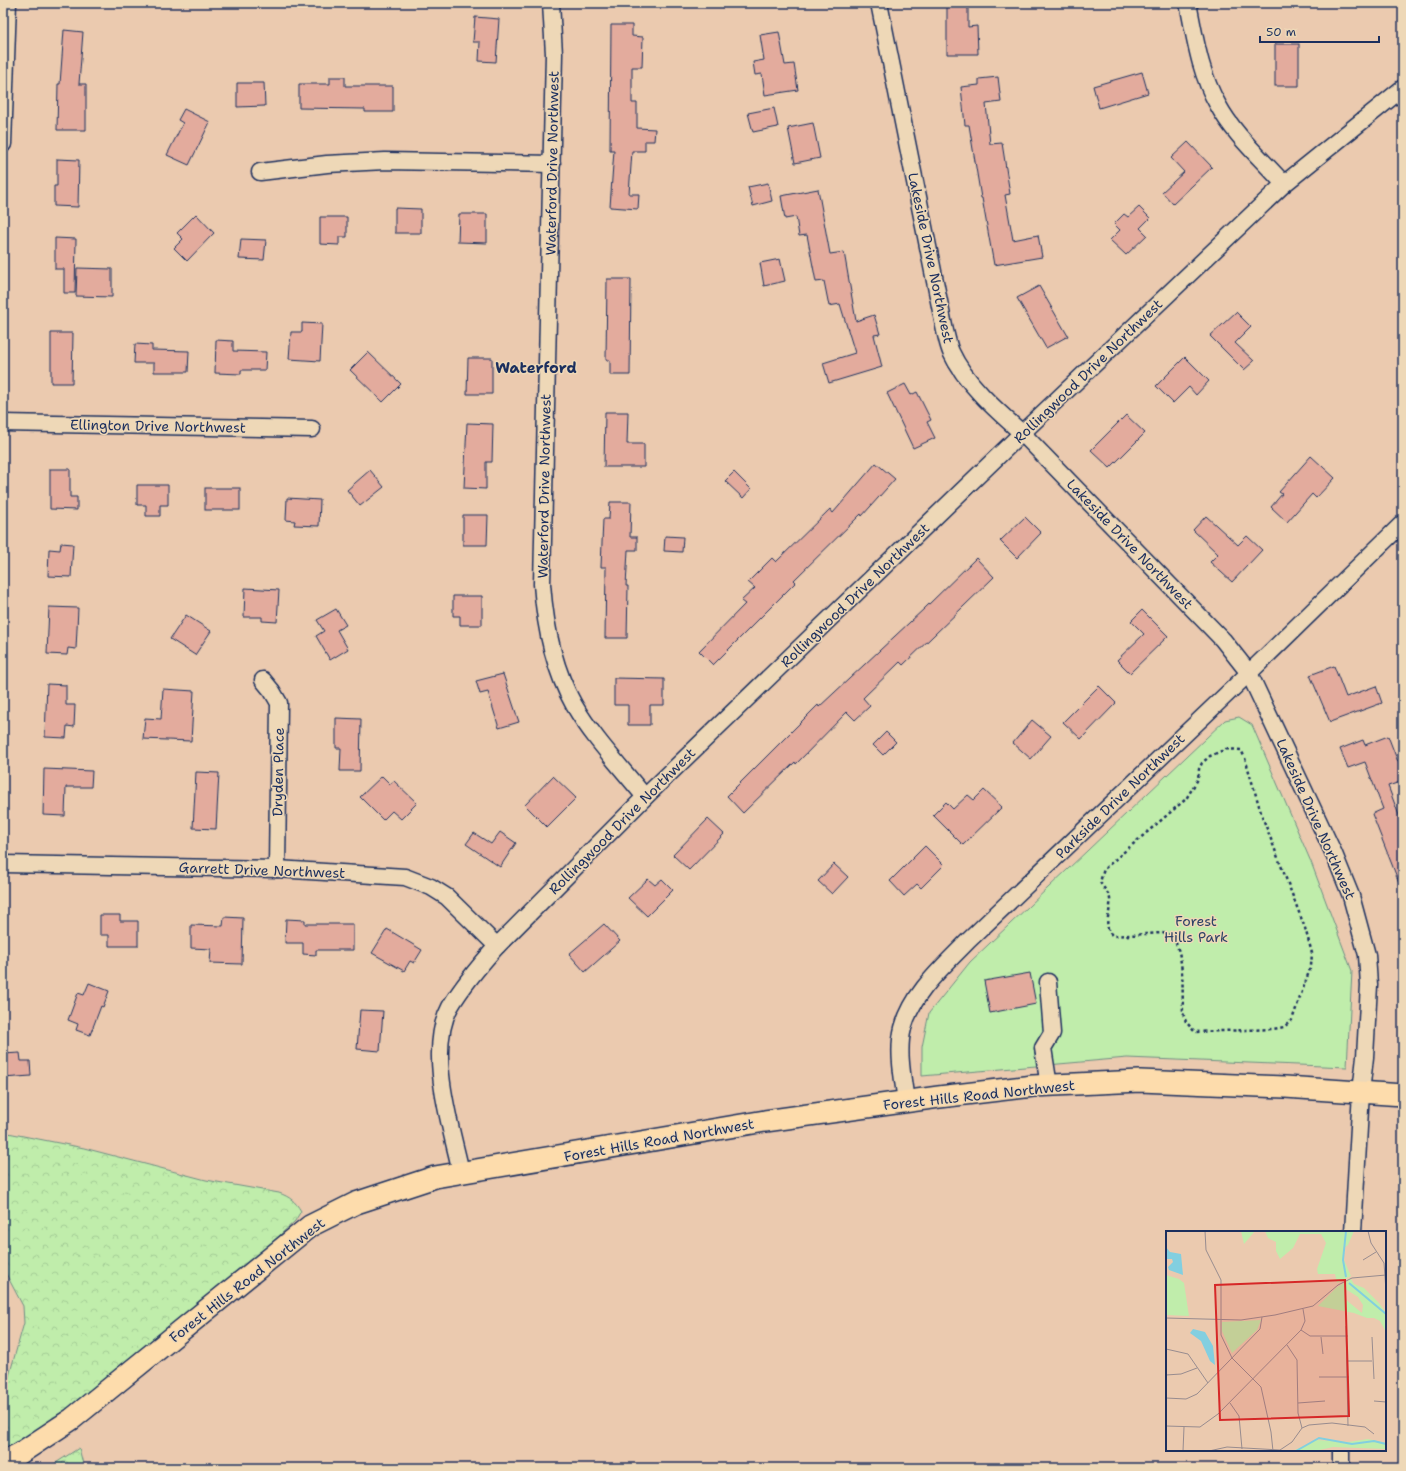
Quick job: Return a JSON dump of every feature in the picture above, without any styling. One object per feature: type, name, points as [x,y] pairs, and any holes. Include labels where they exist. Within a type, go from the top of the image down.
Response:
[{"type":"main road","name":"Forest Hills Road Northwest","points":[[3,1462],[19,1454],[72,1419],[310,1226],[356,1203],[435,1177],[638,1144],[765,1121],[906,1102],[1049,1086],[1140,1081],[1403,1095]]},
{"type":"street","points":[[3,144],[8,3]]},
{"type":"street","name":"Waterford Drive Northwest","points":[[551,3],[554,54],[542,584],[547,630],[558,670],[574,705],[597,738],[644,797]]},
{"type":"street","name":"Lakeside Drive Northwest","points":[[879,3],[945,331],[951,351],[960,367],[992,406],[1022,433],[1223,640],[1250,673],[1352,896],[1367,955],[1369,984],[1353,1231]]},
{"type":"street","points":[[1188,3],[1205,76],[1218,105],[1243,139],[1284,184]]},
{"type":"street","name":"Rollingwood Drive Northwest","points":[[461,1172],[442,1088],[440,1040],[450,1008],[475,971],[496,946],[644,797],[1022,433],[1284,184],[1403,88]]},
{"type":"street","points":[[260,172],[327,164],[385,161],[552,164]]},
{"type":"street","name":"Ellington Drive Northwest","points":[[3,423],[312,429]]},
{"type":"street","name":"Parkside Drive Northwest","points":[[906,1102],[902,1067],[903,1028],[915,1001],[923,988],[968,941],[1250,673],[1403,523]]},
{"type":"street","name":"Dryden Place","points":[[263,680],[272,691],[279,704],[277,869]]},
{"type":"street","name":"Garrett Drive Northwest","points":[[3,864],[277,869],[393,875],[415,880],[431,887],[447,897],[496,946]]},
{"type":"street","points":[[1048,982],[1052,1033],[1043,1048],[1049,1086]]},
{"type":"street","points":[[1341,1451],[1341,1468]]},
{"type":"path","points":[[1226,749],[1236,749],[1241,750],[1245,758],[1262,816],[1305,928],[1312,953],[1311,966],[1292,1020],[1284,1027],[1195,1032],[1186,1022],[1183,1013],[1177,943],[1172,935],[1162,932],[1118,937],[1113,936],[1108,932],[1107,924],[1110,900],[1100,882],[1101,875],[1104,869],[1120,853],[1186,799],[1198,779],[1199,769],[1210,756],[1226,749]]},
{"type":"green space","name":"Forest Hills Park","points":[[1239,717],[1252,725],[1311,862],[1352,971],[1347,1067],[1127,1058],[922,1076],[922,1047],[929,1013],[970,962],[1225,720]]},
{"type":"green space","points":[[3,1132],[84,1148],[206,1180],[279,1193],[292,1200],[301,1211],[295,1221],[251,1262],[206,1297],[80,1404],[57,1415],[47,1425],[3,1452],[3,1382],[7,1383],[24,1323],[23,1306],[3,1268]]},
{"type":"green space","points":[[79,1448],[84,1468],[48,1468]]},
{"type":"building","points":[[947,5],[968,5],[968,27],[977,26],[978,54],[947,54]]},
{"type":"building","points":[[475,17],[499,19],[496,62],[479,61],[480,42],[473,42]]},
{"type":"building","points":[[611,25],[632,25],[632,36],[643,37],[642,67],[632,67],[632,103],[637,103],[637,128],[655,129],[654,141],[645,141],[645,151],[632,151],[629,194],[639,194],[638,209],[610,207],[614,150],[610,150]]},
{"type":"building","points":[[64,30],[83,32],[79,84],[86,84],[86,130],[57,130],[58,84],[60,84]]},
{"type":"building","points":[[779,32],[785,65],[794,64],[798,90],[765,95],[762,74],[755,75],[753,62],[764,60],[760,35]]},
{"type":"building","points":[[1275,44],[1299,44],[1299,86],[1275,86]]},
{"type":"building","points":[[1142,72],[1148,93],[1099,108],[1093,86]]},
{"type":"building","points":[[330,77],[345,77],[345,86],[393,86],[393,112],[365,112],[365,109],[299,108],[299,84],[330,84]]},
{"type":"building","points":[[998,77],[1001,102],[986,104],[990,144],[1002,143],[1010,194],[1005,195],[1013,240],[1038,235],[1042,257],[994,265],[969,125],[965,125],[961,87],[979,85],[979,79]]},
{"type":"building","points":[[237,83],[264,83],[265,106],[237,107]]},
{"type":"building","points":[[774,108],[778,127],[753,132],[748,113]]},
{"type":"building","points":[[184,109],[210,122],[189,165],[167,155],[183,123],[178,120]]},
{"type":"building","points":[[813,123],[820,158],[795,163],[788,128]]},
{"type":"building","points":[[1188,142],[1212,167],[1173,204],[1162,192],[1184,172],[1171,158]]},
{"type":"building","points":[[57,159],[79,160],[78,207],[54,206],[54,186],[57,186]]},
{"type":"building","points":[[768,183],[772,201],[753,206],[748,187]]},
{"type":"building","points":[[818,189],[830,254],[844,252],[856,321],[874,315],[880,334],[874,335],[882,367],[829,383],[823,363],[855,353],[840,304],[829,306],[824,281],[816,282],[807,235],[799,236],[796,217],[785,219],[781,196]]},
{"type":"building","points":[[1139,207],[1150,218],[1140,228],[1147,235],[1126,255],[1110,240],[1120,230],[1114,224],[1124,214],[1128,217]]},
{"type":"building","points":[[395,208],[421,209],[421,233],[395,233]]},
{"type":"building","points":[[196,214],[214,233],[187,261],[174,248],[183,239],[177,233]]},
{"type":"building","points":[[459,214],[487,214],[487,243],[458,242]]},
{"type":"building","points":[[320,217],[347,217],[347,237],[339,237],[339,245],[320,244]]},
{"type":"building","points":[[55,238],[76,239],[75,293],[64,293],[64,269],[55,269]]},
{"type":"building","points":[[241,239],[266,240],[264,260],[239,259]]},
{"type":"building","points":[[780,259],[785,281],[764,286],[760,263]]},
{"type":"building","points":[[77,268],[112,269],[112,297],[76,296]]},
{"type":"building","points":[[607,279],[631,279],[630,375],[610,375],[610,360],[606,360]]},
{"type":"building","points":[[1039,286],[1068,336],[1046,348],[1017,298]]},
{"type":"building","points":[[1236,312],[1251,327],[1235,343],[1254,361],[1244,370],[1210,336]]},
{"type":"building","points":[[302,323],[322,324],[320,361],[289,359],[291,332],[302,332]]},
{"type":"building","points":[[51,333],[73,333],[72,383],[51,383]]},
{"type":"building","points":[[216,340],[233,341],[233,351],[266,352],[265,370],[241,370],[241,374],[215,373]]},
{"type":"building","points":[[135,344],[152,345],[152,350],[189,351],[188,372],[154,372],[154,363],[134,363]]},
{"type":"building","points":[[368,352],[401,384],[383,402],[350,370]]},
{"type":"building","points":[[1185,357],[1209,381],[1196,395],[1189,387],[1173,403],[1156,386]]},
{"type":"building","points":[[468,358],[492,358],[492,394],[467,394]]},
{"type":"building","points":[[905,384],[911,395],[917,392],[931,420],[927,422],[935,438],[913,448],[887,393]]},
{"type":"building","points":[[605,412],[628,412],[627,444],[644,444],[644,467],[604,467]]},
{"type":"building","points":[[1126,415],[1145,433],[1110,468],[1091,450]]},
{"type":"building","points":[[467,423],[493,424],[492,462],[486,462],[486,489],[464,488]]},
{"type":"building","points":[[1311,456],[1335,478],[1316,498],[1312,494],[1287,522],[1271,507],[1282,494],[1279,492]]},
{"type":"building","points":[[876,463],[895,479],[862,516],[861,514],[794,580],[796,582],[713,665],[699,651],[745,604],[741,601],[755,588],[748,582],[772,558],[776,562],[830,509],[833,513]]},
{"type":"building","points":[[50,469],[70,469],[70,497],[77,497],[77,510],[50,509]]},
{"type":"building","points":[[370,470],[384,487],[360,506],[347,490]]},
{"type":"building","points":[[734,472],[751,489],[743,498],[725,481]]},
{"type":"building","points":[[137,485],[168,485],[168,505],[160,505],[160,516],[146,516],[146,505],[137,505]]},
{"type":"building","points":[[205,488],[240,488],[240,510],[205,510]]},
{"type":"building","points":[[287,498],[320,500],[319,526],[294,525],[295,521],[286,520]]},
{"type":"building","points":[[610,502],[631,502],[630,537],[637,537],[637,550],[628,550],[626,586],[628,586],[627,638],[605,638],[606,567],[601,567],[603,519],[609,519]]},
{"type":"building","points":[[463,515],[488,515],[487,545],[463,545]]},
{"type":"building","points":[[1206,516],[1238,545],[1247,536],[1262,550],[1232,582],[1210,562],[1218,554],[1193,530]]},
{"type":"building","points":[[1025,517],[1041,533],[1017,558],[1000,541]]},
{"type":"building","points":[[665,536],[683,537],[682,552],[664,551]]},
{"type":"building","points":[[61,543],[73,544],[71,577],[48,576],[49,549],[60,550]]},
{"type":"building","points":[[976,558],[994,577],[903,665],[900,662],[863,698],[870,706],[855,720],[847,712],[796,764],[795,762],[743,813],[727,796],[818,705],[819,707]]},
{"type":"building","points":[[245,588],[279,590],[277,622],[262,621],[262,617],[244,617]]},
{"type":"building","points":[[453,596],[482,596],[482,625],[460,625],[460,616],[453,616]]},
{"type":"building","points":[[49,607],[78,608],[76,649],[68,648],[67,655],[47,654]]},
{"type":"building","points":[[336,609],[346,625],[337,630],[348,649],[330,660],[316,636],[324,631],[317,620]]},
{"type":"building","points":[[1142,610],[1168,636],[1130,673],[1117,660],[1144,634],[1131,621]]},
{"type":"building","points":[[186,615],[211,631],[195,655],[170,639]]},
{"type":"building","points":[[1334,666],[1346,697],[1376,686],[1382,703],[1330,722],[1310,675]]},
{"type":"building","points":[[503,674],[519,722],[499,728],[488,692],[480,694],[476,681]]},
{"type":"building","points":[[614,678],[664,679],[664,705],[650,705],[650,725],[628,725],[628,705],[614,705]]},
{"type":"building","points":[[47,684],[66,685],[66,705],[75,705],[74,727],[67,726],[66,738],[45,737]]},
{"type":"building","points":[[1099,686],[1116,703],[1081,739],[1063,722]]},
{"type":"building","points":[[163,689],[194,691],[191,741],[143,739],[145,718],[161,719]]},
{"type":"building","points":[[336,718],[361,719],[360,771],[340,771],[341,748],[336,748]]},
{"type":"building","points":[[1032,720],[1051,736],[1031,759],[1013,743]]},
{"type":"building","points":[[886,732],[896,742],[883,755],[873,745]]},
{"type":"building","points":[[1388,736],[1398,762],[1403,761],[1403,781],[1388,786],[1403,826],[1402,890],[1372,814],[1383,809],[1365,762],[1348,768],[1340,749],[1363,740],[1365,745]]},
{"type":"building","points":[[44,769],[92,771],[91,787],[66,787],[65,816],[43,815]]},
{"type":"building","points":[[196,772],[219,773],[216,829],[193,828]]},
{"type":"building","points":[[382,776],[390,784],[394,781],[417,803],[401,819],[392,811],[383,820],[360,797]]},
{"type":"building","points":[[553,776],[576,798],[547,827],[525,805]]},
{"type":"building","points":[[984,790],[1002,807],[963,845],[933,815],[946,802],[953,809],[968,795],[974,800]]},
{"type":"building","points":[[708,819],[724,834],[689,870],[673,855]]},
{"type":"building","points":[[500,832],[516,843],[500,867],[466,844],[474,833],[491,844]]},
{"type":"building","points":[[925,846],[944,865],[921,888],[917,884],[904,896],[890,881]]},
{"type":"building","points":[[834,864],[848,877],[832,894],[818,881]]},
{"type":"building","points":[[648,879],[655,885],[662,879],[673,890],[647,916],[628,898]]},
{"type":"building","points":[[100,915],[120,915],[120,921],[138,921],[138,946],[109,946],[109,935],[100,935]]},
{"type":"building","points":[[224,917],[243,918],[242,964],[210,963],[211,949],[191,948],[191,925],[223,926]]},
{"type":"building","points":[[286,919],[305,920],[305,924],[353,924],[353,950],[316,950],[316,955],[303,954],[303,943],[285,943]]},
{"type":"building","points":[[604,924],[620,941],[585,972],[569,954]]},
{"type":"building","points":[[387,929],[422,950],[414,963],[410,961],[404,971],[372,953]]},
{"type":"building","points":[[1030,973],[1036,1004],[990,1013],[984,981]]},
{"type":"building","points":[[89,983],[109,991],[103,1007],[101,1006],[90,1035],[76,1030],[78,1024],[68,1020],[78,993],[84,995]]},
{"type":"building","points":[[360,1010],[383,1011],[380,1051],[357,1049]]},
{"type":"building","points":[[20,1053],[21,1061],[30,1061],[31,1076],[3,1078],[3,1054]]},
{"type":"district","name":"Waterford","points":[[536,368]]}]
